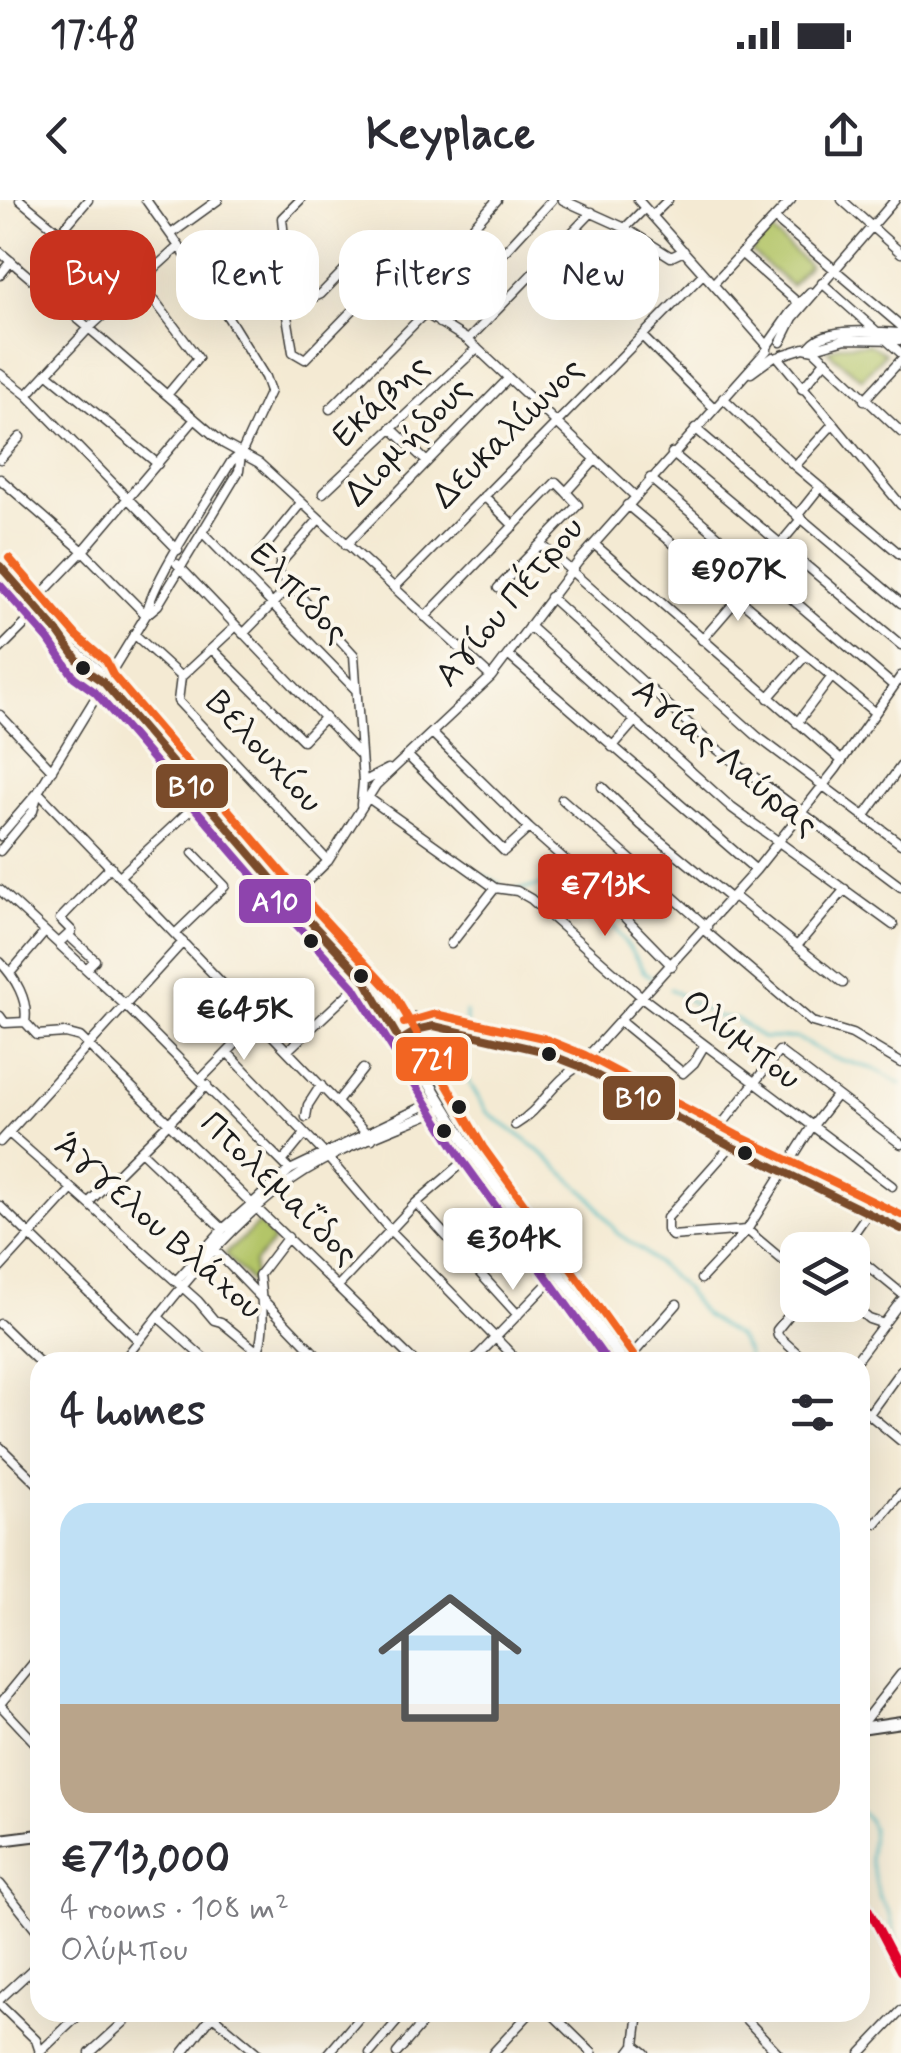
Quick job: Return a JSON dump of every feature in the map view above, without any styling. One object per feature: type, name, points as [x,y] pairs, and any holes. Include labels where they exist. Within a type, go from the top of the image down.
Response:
[{"type":"main road","points":[[0,566],[68,645],[98,670],[103,682],[289,899],[364,978],[473,1154],[617,1352]]},
{"type":"main road","points":[[394,1024],[412,1018],[538,1050],[579,1066],[901,1229]]},
{"type":"main road","points":[[404,1039],[434,1026]]},
{"type":"main road","points":[[870,1726],[901,1722]]},
{"type":"main road","points":[[0,1840],[30,1836]]},
{"type":"main road","points":[[870,1912],[901,1972]]},
{"type":"street","points":[[20,200],[60,233],[88,200]]},
{"type":"street","points":[[170,234],[218,200]]},
{"type":"street","points":[[283,230],[282,218],[300,200]]},
{"type":"street","points":[[470,230],[497,200]]},
{"type":"street","points":[[439,323],[552,200]]},
{"type":"street","points":[[563,200],[625,228],[673,258],[684,252]]},
{"type":"street","points":[[652,216],[668,200]]},
{"type":"street","points":[[712,284],[792,200]]},
{"type":"street","points":[[842,200],[901,253]]},
{"type":"street","name":"Αγίου Πέτρου","points":[[773,351],[784,348],[781,342],[786,326],[895,200]]},
{"type":"street","points":[[150,201],[176,242]]},
{"type":"street","points":[[625,228],[641,204],[773,351],[901,505]]},
{"type":"street","name":"Εκάβης","points":[[468,340],[592,212]]},
{"type":"street","points":[[774,218],[836,268],[901,333]]},
{"type":"street","points":[[156,266],[176,249]]},
{"type":"street","points":[[0,252],[30,277]]},
{"type":"street","points":[[741,253],[798,303]]},
{"type":"street","points":[[0,275],[12,262]]},
{"type":"street","name":"Δευκαλίωνος","points":[[394,588],[703,274]]},
{"type":"street","points":[[319,295],[339,276]]},
{"type":"street","points":[[822,284],[901,356],[864,400]]},
{"type":"street","name":"Αγίου Πέτρου","points":[[289,899],[328,861],[368,797],[491,677],[570,572],[714,407],[773,351],[798,303],[822,284]]},
{"type":"street","points":[[156,302],[198,358],[167,395]]},
{"type":"street","points":[[78,320],[224,444],[259,463],[491,677]]},
{"type":"street","points":[[28,394],[97,320]]},
{"type":"street","points":[[0,836],[38,792],[103,682],[146,615],[158,605],[239,471],[241,454],[268,399],[270,386],[230,320]]},
{"type":"street","points":[[288,320],[293,352],[305,359],[343,320]]},
{"type":"street","points":[[330,409],[418,320]]},
{"type":"street","points":[[434,320],[468,340],[635,496]]},
{"type":"street","points":[[773,351],[901,333]]},
{"type":"street","points":[[642,336],[714,407]]},
{"type":"street","name":"Εκάβης","points":[[323,493],[476,348]]},
{"type":"street","points":[[810,348],[901,432]]},
{"type":"street","points":[[802,389],[826,360]]},
{"type":"street","points":[[47,373],[158,464]]},
{"type":"street","points":[[0,374],[28,394],[178,550]]},
{"type":"street","name":"Διομήδους","points":[[346,545],[509,378]]},
{"type":"street","points":[[723,398],[795,466],[901,555]]},
{"type":"street","points":[[0,649],[195,419]]},
{"type":"street","points":[[795,466],[832,425]]},
{"type":"street","points":[[391,428],[428,462]]},
{"type":"street","points":[[695,428],[901,603]]},
{"type":"street","points":[[0,459],[20,437]]},
{"type":"street","points":[[672,453],[901,644]]},
{"type":"street","points":[[146,615],[149,599],[172,560],[231,462],[241,454]]},
{"type":"street","points":[[566,492],[596,459]]},
{"type":"street","points":[[650,478],[894,686]]},
{"type":"street","points":[[0,479],[84,551],[146,615]]},
{"type":"street","points":[[425,616],[556,482],[578,505],[498,588]]},
{"type":"street","points":[[780,544],[820,487]]},
{"type":"street","points":[[484,496],[514,526]]},
{"type":"street","points":[[261,552],[301,503]]},
{"type":"street","points":[[627,505],[874,712]]},
{"type":"street","points":[[319,519],[280,564],[280,573],[354,655],[363,782],[361,808],[356,817]]},
{"type":"street","name":"Ελπίδος","points":[[202,532],[357,691]]},
{"type":"street","points":[[541,544],[714,700],[822,787],[901,844]]},
{"type":"street","points":[[594,544],[842,761]]},
{"type":"street","points":[[172,560],[361,756]]},
{"type":"street","points":[[702,640],[760,573]]},
{"type":"street","points":[[243,634],[291,585]]},
{"type":"street","points":[[892,596],[901,585]]},
{"type":"street","points":[[550,597],[714,746],[901,887]]},
{"type":"street","points":[[181,678],[235,626]]},
{"type":"street","name":"Αγίας Λαύρας","points":[[529,626],[732,808],[893,925]]},
{"type":"street","name":"Βελουχίου","points":[[134,634],[181,678],[178,702],[328,861]]},
{"type":"street","points":[[212,650],[303,740],[325,717]]},
{"type":"street","points":[[508,655],[756,870]]},
{"type":"street","points":[[768,698],[805,656]]},
{"type":"street","points":[[516,1125],[530,1115],[561,1078],[579,1066],[733,898],[842,761],[901,676]]},
{"type":"street","points":[[796,722],[831,678]]},
{"type":"street","points":[[0,715],[52,770]]},
{"type":"street","points":[[612,747],[634,722]]},
{"type":"street","points":[[432,733],[589,881],[672,966]]},
{"type":"street","points":[[363,782],[409,754],[504,851],[529,828]]},
{"type":"street","points":[[864,817],[901,766]]},
{"type":"street","points":[[602,787],[642,825],[843,982]]},
{"type":"street","points":[[0,851],[33,811],[38,792]]},
{"type":"street","points":[[38,792],[369,1135]]},
{"type":"street","name":"Ολύμπου","points":[[368,797],[496,888],[531,898],[642,998],[892,1186]]},
{"type":"street","points":[[122,875],[203,798]]},
{"type":"street","points":[[562,799],[812,1022],[852,1034],[901,1063]]},
{"type":"street","points":[[0,813],[10,824]]},
{"type":"street","points":[[175,934],[225,886],[194,854]]},
{"type":"street","points":[[60,943],[72,931],[60,919],[111,866]]},
{"type":"street","points":[[451,944],[496,888]]},
{"type":"street","points":[[798,946],[845,889]]},
{"type":"street","points":[[0,890],[125,1005],[290,1170]]},
{"type":"street","points":[[10,972],[45,932]]},
{"type":"street","points":[[68,935],[95,960],[86,969]]},
{"type":"street","points":[[0,1142],[183,942]]},
{"type":"street","points":[[0,962],[10,972],[25,1004],[25,1022],[37,1035],[74,1034],[86,1045]]},
{"type":"street","points":[[288,1050],[364,978]]},
{"type":"street","points":[[0,1016],[5,1023],[25,1022]]},
{"type":"street","points":[[89,1202],[170,1122],[258,1020]]},
{"type":"street","points":[[621,1022],[683,1073],[704,1046]]},
{"type":"street","name":"Πτολεμαΐδος","points":[[86,1045],[405,1352]]},
{"type":"street","points":[[713,1136],[778,1051],[901,1144]]},
{"type":"street","points":[[228,1052],[326,1155],[390,1230],[508,1352]]},
{"type":"street","points":[[337,1102],[363,1069]]},
{"type":"street","points":[[306,1117],[308,1104],[321,1085]]},
{"type":"street","points":[[701,1279],[746,1230],[836,1096]]},
{"type":"street","points":[[179,1284],[216,1251],[290,1170],[442,1103]]},
{"type":"street","name":"Άγγελου Βλάχου","points":[[9,1133],[179,1284],[214,1320],[260,1352]]},
{"type":"street","points":[[282,1162],[305,1134]]},
{"type":"street","points":[[731,1146],[667,1218],[667,1230],[672,1236],[746,1230],[780,1257]]},
{"type":"street","points":[[141,1151],[223,1229]]},
{"type":"street","points":[[339,1285],[416,1203],[473,1154]]},
{"type":"street","points":[[130,1352],[223,1229],[326,1155]]},
{"type":"street","points":[[0,1268],[72,1190]]},
{"type":"street","points":[[416,1203],[518,1315]]},
{"type":"street","points":[[0,1206],[139,1341]]},
{"type":"street","points":[[857,1232],[868,1213]]},
{"type":"street","points":[[260,1352],[260,1270],[288,1237]]},
{"type":"street","points":[[216,1251],[313,1352]]},
{"type":"street","points":[[870,1268],[901,1293]]},
{"type":"street","points":[[482,1352],[558,1273]]},
{"type":"street","points":[[862,1352],[901,1301]]},
{"type":"street","points":[[633,1352],[676,1304]]},
{"type":"street","points":[[870,1318],[901,1316]]},
{"type":"street","points":[[158,1317],[197,1352]]},
{"type":"street","points":[[783,1322],[777,1330],[778,1336],[796,1352]]},
{"type":"street","points":[[0,1324],[30,1352]]},
{"type":"street","points":[[870,1413],[901,1370]]},
{"type":"street","points":[[870,1415],[901,1441]]},
{"type":"street","points":[[0,1447],[30,1476]]},
{"type":"street","points":[[876,1523],[901,1493]]},
{"type":"street","points":[[30,1667],[0,1705],[30,1737]]},
{"type":"street","points":[[870,1714],[901,1674]]},
{"type":"street","points":[[0,1680],[10,1691]]},
{"type":"street","points":[[0,1884],[30,1922]]},
{"type":"street","points":[[30,1972],[0,2002],[36,2040],[40,2052],[72,2022]]},
{"type":"street","points":[[861,2053],[901,2011]]},
{"type":"street","points":[[90,2053],[124,2022]]},
{"type":"street","points":[[183,2053],[204,2022]]},
{"type":"street","points":[[220,2022],[257,2053]]},
{"type":"street","points":[[330,2053],[356,2022]]},
{"type":"street","points":[[370,2053],[396,2022]]},
{"type":"street","points":[[396,2053],[423,2022]]},
{"type":"street","points":[[494,2052],[522,2022]]},
{"type":"street","points":[[560,2022],[592,2053]]},
{"type":"street","points":[[637,2022],[632,2049],[645,2053]]},
{"type":"street","points":[[749,2022],[778,2053]]},
{"type":"green space","points":[[770,230],[809,265],[791,286],[751,252]]},
{"type":"green space","points":[[868,344],[885,353],[862,379],[827,351],[840,345]]},
{"type":"green space","points":[[259,1223],[274,1241],[254,1263],[254,1285],[225,1254]]},
{"type":"waterway","points":[[483,875],[500,884]]},
{"type":"waterway","points":[[517,889],[560,882],[574,884],[591,897],[644,972],[653,978]]},
{"type":"waterway","points":[[670,989],[715,1016],[737,1019],[762,1038],[797,1038],[831,1057],[874,1069],[901,1084]]},
{"type":"waterway","points":[[466,1012],[466,1025]]},
{"type":"waterway","points":[[466,1038],[466,1077],[487,1112],[535,1147],[577,1185],[617,1233],[683,1287],[704,1315],[738,1337],[746,1352]]},
{"type":"waterway","points":[[870,1824],[870,1857]]},
{"type":"waterway","points":[[870,1857],[879,1897],[901,1945]]},
{"type":"transit line","name":"721","points":[[9,558],[77,636],[106,661],[113,675],[298,891],[395,996],[483,1147],[631,1352]]},
{"type":"transit line","name":"Β10","points":[[0,566],[57,631],[84,669],[103,682],[289,899],[364,979],[400,1041],[434,1026],[538,1050],[579,1066],[901,1229]]},
{"type":"transit line","name":"Α10","points":[[0,585],[48,639],[74,677],[95,692],[354,987],[463,1161],[601,1352]]},
{"type":"transit line","name":"721","points":[[404,1023],[435,1014],[543,1038],[585,1055],[901,1215]]},
{"type":"transit line","points":[[870,1912],[901,1971]]}]
